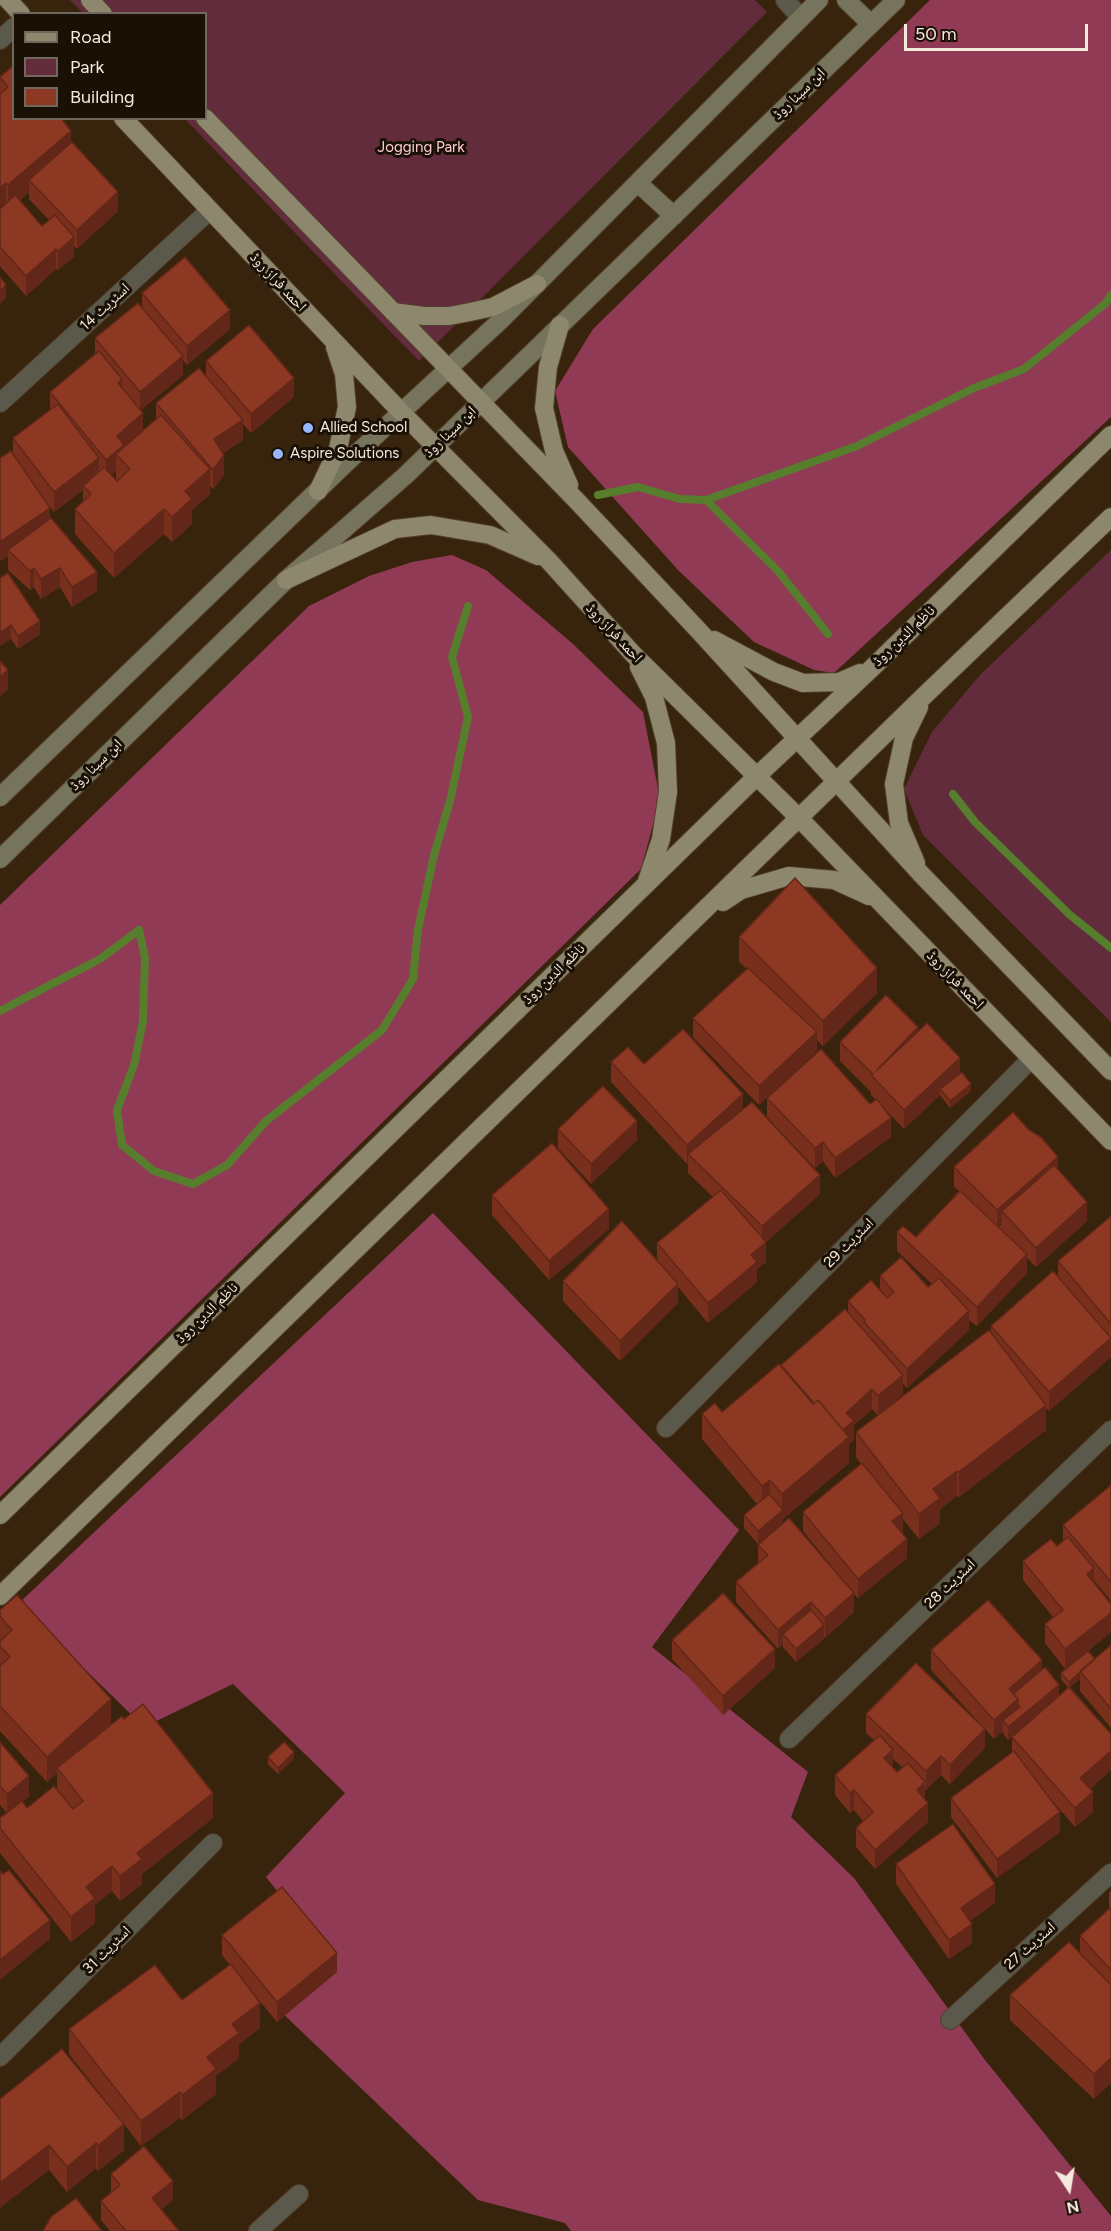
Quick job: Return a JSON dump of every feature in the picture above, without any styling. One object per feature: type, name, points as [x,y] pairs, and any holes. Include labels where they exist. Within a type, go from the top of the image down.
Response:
[{"type":"main road","points":[[8,0],[19,12]]},
{"type":"main road","points":[[90,0],[102,12]]},
{"type":"main road","points":[[0,797],[318,491],[500,321],[819,0]]},
{"type":"main road","points":[[846,0],[871,24]]},
{"type":"main road","name":"ابن سینا روڈ","points":[[0,859],[286,580],[406,475],[896,0]]},
{"type":"main road","name":"احمد فراز روڈ","points":[[125,120],[401,412],[548,560],[633,654],[799,818],[1111,1142]]},
{"type":"main road","points":[[207,120],[577,501],[921,874],[1111,1071]]},
{"type":"main road","points":[[638,183],[674,216]]},
{"type":"main road","points":[[393,312],[449,316],[470,312],[493,307],[537,284]]},
{"type":"main road","points":[[560,326],[548,367],[544,408],[554,451],[577,501]]},
{"type":"main road","points":[[318,491],[338,449],[347,407],[344,374],[333,340]]},
{"type":"main road","name":"ناظم الدین روڈ","points":[[0,1515],[796,738],[872,668],[1111,435]]},
{"type":"main road","points":[[0,1596],[925,694],[1111,517]]},
{"type":"main road","points":[[286,580],[395,529],[431,525],[490,535],[548,560]]},
{"type":"main road","points":[[699,632],[774,672],[803,682],[838,682],[872,668]]},
{"type":"main road","points":[[633,654],[654,697],[666,744],[668,792],[661,839],[645,885]]},
{"type":"main road","points":[[921,874],[899,823],[894,784],[904,738],[925,694]]},
{"type":"main road","points":[[689,924],[741,891],[789,876],[834,880],[879,901]]},
{"type":"street","points":[[785,0],[801,18]]},
{"type":"street","points":[[0,40],[12,29]]},
{"type":"street","name":"اسٹریٹ 14","points":[[0,403],[210,210]]},
{"type":"street","name":"اسٹریٹ 29","points":[[666,1428],[1032,1059]]},
{"type":"street","name":"اسٹریٹ 28","points":[[789,1739],[1111,1430]]},
{"type":"street","name":"اسٹریٹ 31","points":[[0,2057],[213,1844]]},
{"type":"street","name":"اسٹریٹ 27","points":[[950,2020],[1111,1873]]},
{"type":"street","points":[[258,2231],[299,2194]]},
{"type":"green space","name":"Jogging Park","points":[[70,0],[755,0],[767,12],[419,361],[186,120],[207,120],[207,12],[82,12]]},
{"type":"green space","points":[[1111,550],[1111,1022],[923,835],[904,789],[932,732],[981,674]]},
{"type":"shaded area","points":[[930,0],[1111,0],[1111,417],[834,673],[814,670],[754,642],[678,570],[568,447],[555,391],[593,329]]},
{"type":"shaded area","points":[[452,555],[486,570],[573,644],[643,712],[660,799],[641,869],[0,1497],[0,905],[309,606],[369,576],[412,562]]},
{"type":"shaded area","points":[[433,1213],[739,1530],[652,1647],[808,1772],[791,1817],[854,1878],[985,2060],[1111,2216],[1111,2231],[571,2231],[565,2223],[478,2200],[276,2007],[324,1950],[266,1877],[345,1793],[233,1684],[144,1727],[18,1604]]},
{"type":"building","points":[[12,67],[12,120],[63,120],[71,131],[8,185],[6,183],[0,188],[0,94],[8,87],[0,77]]},
{"type":"building","points":[[72,142],[118,192],[77,230],[29,180]]},
{"type":"building","points":[[15,195],[42,226],[55,215],[74,237],[58,251],[56,249],[26,276],[0,247],[0,209]]},
{"type":"building","points":[[185,257],[230,310],[187,346],[142,293]]},
{"type":"building","points":[[0,277],[6,285],[0,291]]},
{"type":"building","points":[[138,303],[183,356],[140,392],[95,338]]},
{"type":"building","points":[[249,325],[294,378],[251,414],[206,361]]},
{"type":"building","points":[[99,351],[122,379],[118,383],[143,413],[117,436],[124,445],[106,460],[50,392]]},
{"type":"building","points":[[199,368],[243,420],[214,439],[224,455],[213,470],[156,403]]},
{"type":"building","points":[[58,404],[99,458],[54,492],[13,438]]},
{"type":"building","points":[[161,415],[210,469],[185,491],[192,499],[172,517],[164,509],[114,553],[75,509],[91,494],[83,486],[104,467],[117,481],[130,469],[116,454]]},
{"type":"building","points":[[11,451],[50,508],[0,542],[0,458]]},
{"type":"building","points":[[51,518],[97,572],[72,587],[60,568],[41,579],[34,568],[30,571],[8,550]]},
{"type":"building","points":[[8,573],[40,621],[18,636],[11,625],[0,633],[0,578]]},
{"type":"building","points":[[0,661],[8,670],[0,677]]},
{"type":"building","points":[[795,878],[877,968],[823,1021],[739,937]]},
{"type":"building","points":[[748,968],[817,1032],[759,1086],[693,1018]]},
{"type":"building","points":[[886,995],[918,1027],[876,1071],[927,1023],[960,1058],[904,1110],[871,1075],[873,1074],[840,1042]]},
{"type":"building","points":[[683,1029],[743,1094],[687,1145],[611,1062],[628,1047],[644,1064]]},
{"type":"building","points":[[821,1049],[870,1104],[877,1099],[891,1118],[835,1158],[823,1142],[815,1148],[767,1098]]},
{"type":"building","points":[[962,1072],[971,1084],[950,1101],[940,1089]]},
{"type":"building","points":[[603,1086],[637,1121],[591,1164],[558,1129]]},
{"type":"building","points":[[752,1102],[820,1175],[762,1226],[688,1154]]},
{"type":"building","points":[[1013,1112],[1029,1130],[1041,1137],[1058,1157],[997,1210],[954,1167]]},
{"type":"building","points":[[552,1143],[609,1209],[549,1261],[492,1195]]},
{"type":"building","points":[[1054,1165],[1087,1202],[1036,1248],[1002,1211]]},
{"type":"building","points":[[721,1190],[766,1242],[751,1255],[757,1262],[708,1303],[657,1243]]},
{"type":"building","points":[[960,1191],[1027,1254],[977,1307],[897,1232],[903,1226],[916,1237]]},
{"type":"building","points":[[1111,1216],[1111,1324],[1058,1261]]},
{"type":"building","points":[[622,1221],[678,1284],[620,1341],[563,1281]]},
{"type":"building","points":[[901,1257],[928,1287],[939,1278],[969,1311],[907,1369],[848,1301],[871,1280],[887,1298],[894,1292],[880,1276]]},
{"type":"building","points":[[1053,1271],[1111,1338],[1049,1392],[991,1326]]},
{"type":"building","points":[[845,1309],[903,1375],[878,1396],[872,1389],[846,1413],[854,1421],[843,1430],[818,1400],[814,1403],[781,1365]]},
{"type":"building","points":[[989,1330],[1046,1405],[959,1472],[957,1471],[933,1489],[940,1498],[919,1514],[856,1432]]},
{"type":"building","points":[[779,1364],[813,1404],[818,1400],[849,1437],[782,1494],[770,1480],[762,1486],[702,1414],[715,1403],[722,1412]]},
{"type":"building","points":[[862,1463],[903,1513],[892,1521],[907,1539],[858,1579],[803,1512]]},
{"type":"building","points":[[1111,1485],[1111,1582],[1063,1525]]},
{"type":"building","points":[[769,1494],[783,1510],[758,1531],[744,1515]]},
{"type":"building","points":[[789,1518],[854,1593],[825,1618],[811,1602],[778,1630],[736,1582],[768,1555],[758,1545]]},
{"type":"building","points":[[1068,1537],[1094,1568],[1087,1574],[1111,1604],[1111,1613],[1065,1649],[1045,1624],[1063,1610],[1023,1561],[1051,1539],[1057,1546]]},
{"type":"building","points":[[723,1593],[775,1649],[723,1696],[672,1640]]},
{"type":"building","points":[[17,1595],[111,1699],[47,1757],[0,1706],[0,1666],[10,1657],[0,1646],[0,1641],[12,1630],[0,1616],[0,1610]]},
{"type":"building","points":[[988,1600],[1042,1660],[1009,1689],[1018,1699],[994,1720],[931,1650]]},
{"type":"building","points":[[811,1610],[824,1625],[796,1649],[783,1634]]},
{"type":"building","points":[[1111,1645],[1111,1709],[1080,1671]]},
{"type":"building","points":[[1088,1651],[1095,1659],[1069,1682],[1061,1673]]},
{"type":"building","points":[[916,1663],[985,1729],[950,1765],[941,1756],[926,1771],[866,1714]]},
{"type":"building","points":[[1045,1667],[1059,1685],[1008,1727],[1003,1720],[1020,1707],[1018,1699],[1013,1694]]},
{"type":"building","points":[[1069,1687],[1111,1734],[1111,1751],[1080,1778],[1093,1792],[1075,1808],[1012,1737]]},
{"type":"building","points":[[143,1704],[213,1793],[137,1853],[142,1859],[120,1876],[112,1866],[86,1887],[95,1898],[71,1917],[0,1828],[0,1818],[22,1801],[27,1808],[54,1786],[73,1809],[83,1801],[57,1768],[122,1716],[124,1719]]},
{"type":"building","points":[[880,1735],[893,1750],[884,1758],[897,1772],[908,1763],[925,1782],[917,1790],[928,1803],[875,1850],[856,1828],[873,1812],[854,1790],[850,1793],[835,1775]]},
{"type":"building","points":[[0,1742],[29,1776],[7,1794],[0,1786]]},
{"type":"building","points":[[284,1742],[294,1752],[278,1768],[268,1757]]},
{"type":"building","points":[[1014,1751],[1060,1812],[997,1859],[951,1798]]},
{"type":"building","points":[[953,1824],[995,1884],[961,1908],[972,1924],[949,1940],[896,1864]]},
{"type":"building","points":[[9,1870],[50,1920],[0,1960],[0,1871],[3,1874]]},
{"type":"building","points":[[282,1887],[337,1953],[277,2002],[222,1935]]},
{"type":"building","points":[[1111,1907],[1111,1970],[1080,1936]]},
{"type":"building","points":[[1069,1942],[1111,1985],[1111,2058],[1094,2074],[1010,1995]]},
{"type":"building","points":[[231,1964],[260,2003],[232,2024],[239,2033],[207,2057],[216,2069],[182,2095],[180,2092],[141,2121],[69,2029],[155,1965],[182,2000]]},
{"type":"building","points":[[62,2049],[124,2124],[98,2146],[96,2143],[67,2167],[49,2145],[0,2183],[0,2099]]},
{"type":"building","points":[[144,2146],[173,2181],[152,2198],[179,2231],[126,2231],[101,2201],[120,2185],[111,2174]]},
{"type":"building","points":[[76,2198],[102,2231],[43,2231],[51,2217]]},
{"type":"waterway","points":[[598,495],[638,487],[680,499],[706,500],[857,446],[974,388],[1024,369],[1106,303],[1111,295]]},
{"type":"waterway","points":[[706,500],[778,571],[828,634]]},
{"type":"waterway","points":[[0,1011],[100,959],[139,930],[145,958],[143,1021],[134,1065],[117,1110],[122,1145],[154,1171],[193,1184],[227,1165],[266,1121],[382,1030],[413,979],[418,930],[468,717],[452,657],[468,606]]},
{"type":"waterway","points":[[953,794],[975,822],[1070,915],[1111,948]]},
{"type":"place","name":"Allied School","points":[[308,428]]},
{"type":"place","name":"Aspire Solutions","points":[[278,454]]}]
